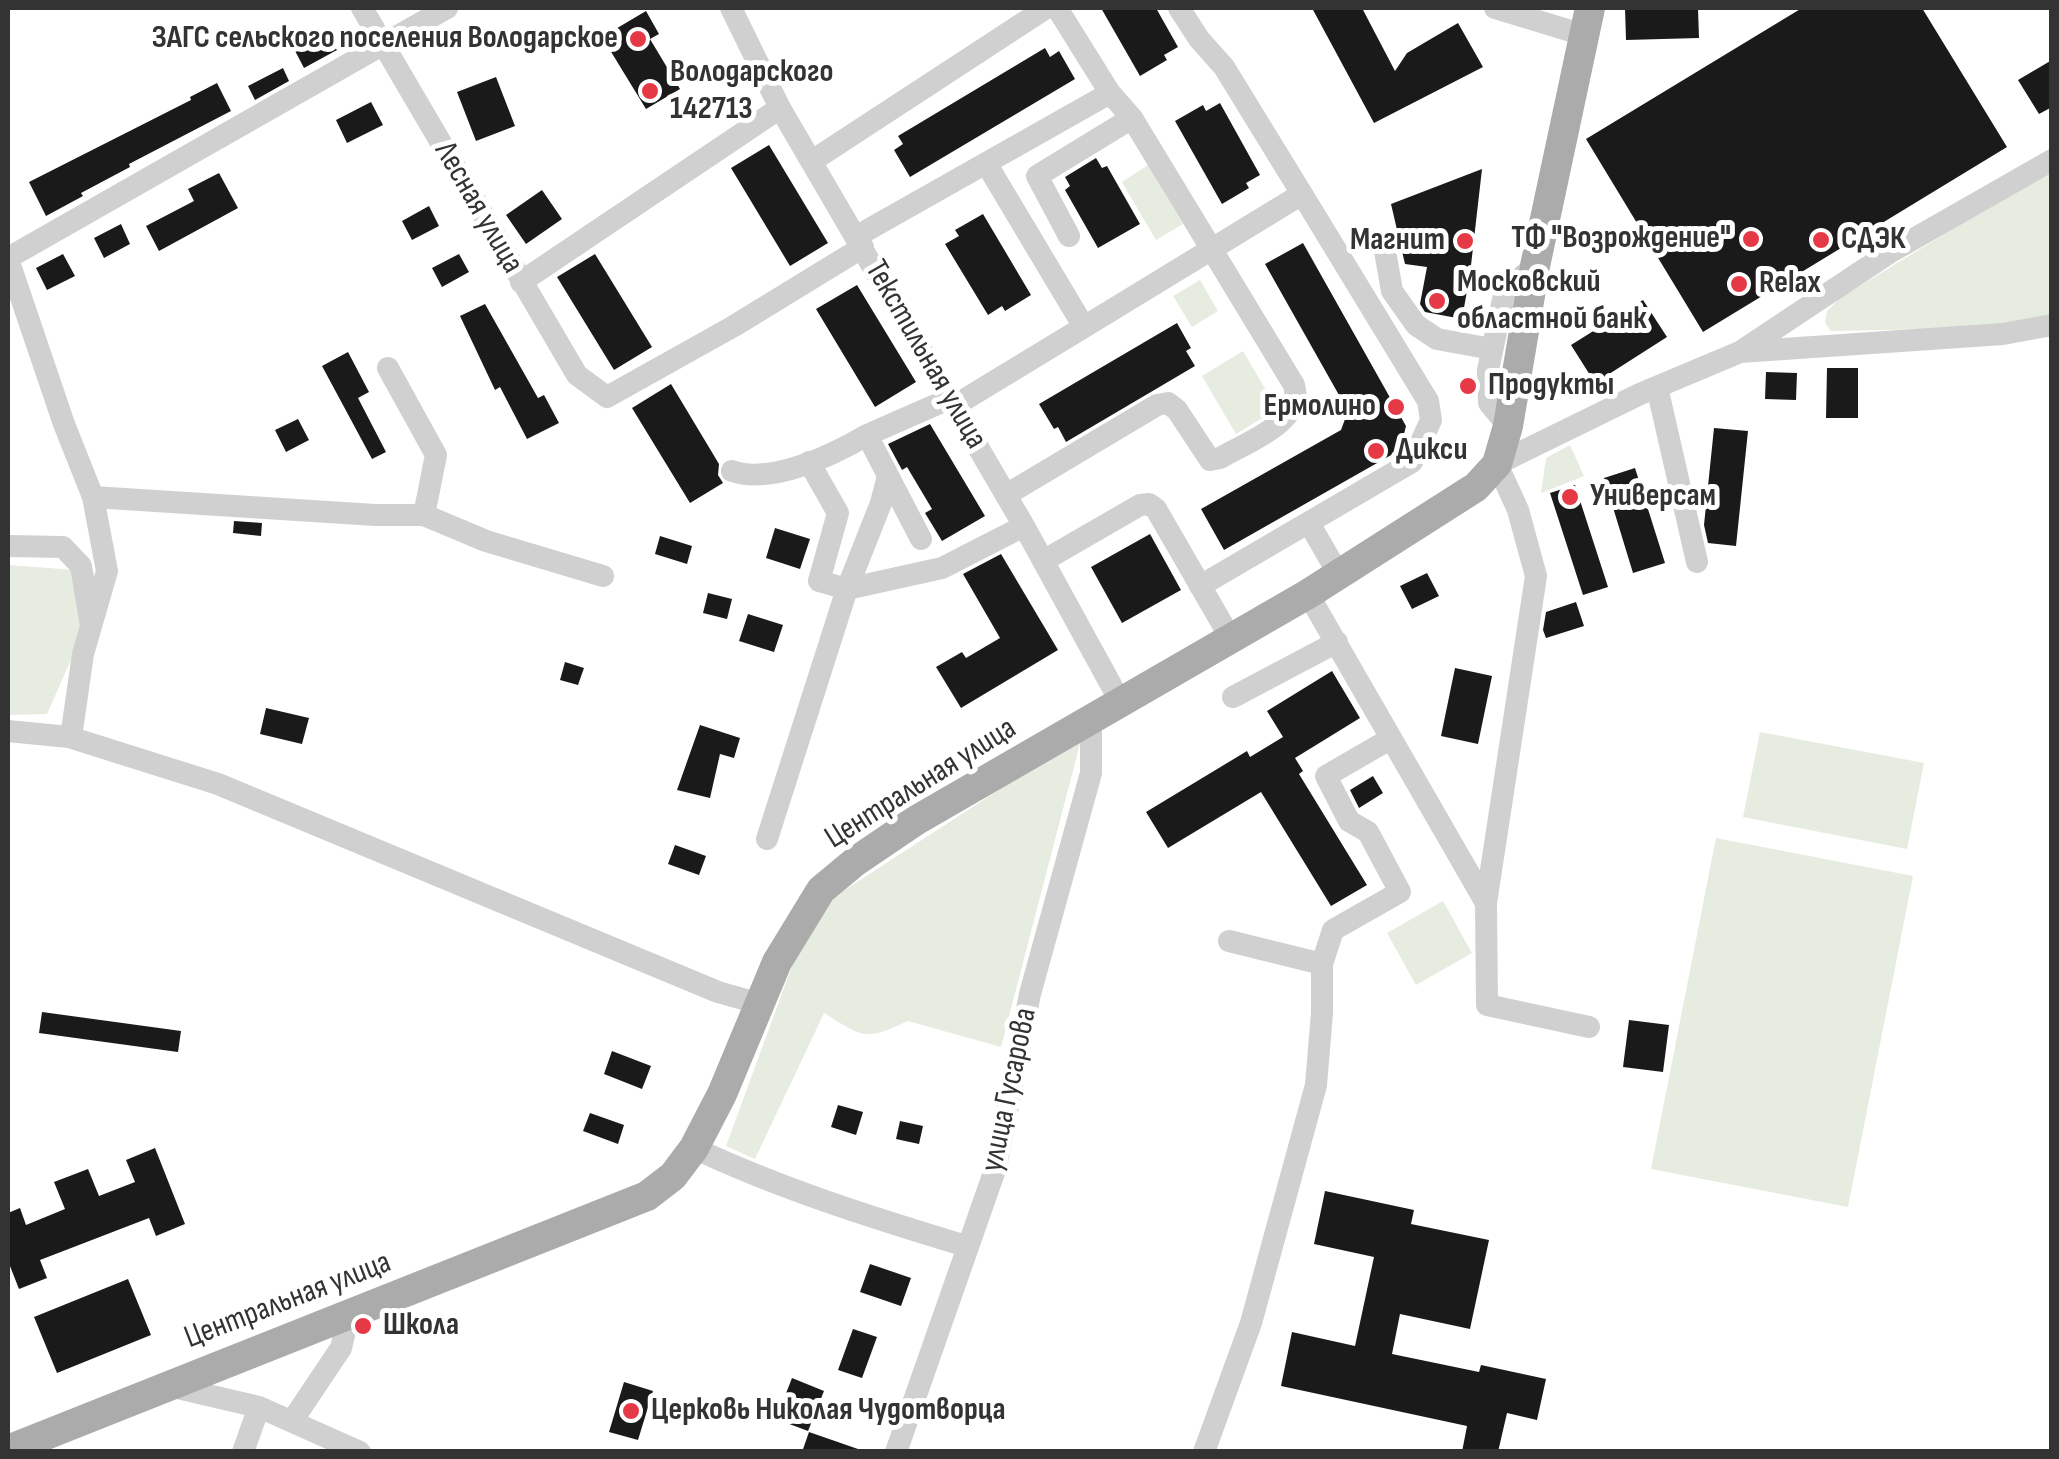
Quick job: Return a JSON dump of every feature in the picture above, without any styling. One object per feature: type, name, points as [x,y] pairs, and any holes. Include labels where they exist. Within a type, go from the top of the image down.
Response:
[{"type":"main road","points":[[1497,464],[1508,426],[1535,266],[1587,21]]},
{"type":"main road","name":"Центральная улица","points":[[8,1450],[647,1196],[673,1176],[694,1148],[722,1094],[777,962],[821,890],[916,821],[1308,594],[1476,487],[1497,464]]},
{"type":"street","name":"Лесная улица","points":[[362,8],[577,375],[607,397],[734,326],[860,242]]},
{"type":"street","points":[[71,737],[83,654],[107,571],[94,497],[8,259],[447,8]]},
{"type":"street","name":"Текстильная улица","points":[[731,8],[780,108],[1024,526],[1121,703]]},
{"type":"street","points":[[812,161],[1046,8]]},
{"type":"street","points":[[1006,495],[1156,406],[1168,403],[1177,410],[1210,460],[1220,458],[1280,423],[1289,413],[1296,393],[1132,118],[1110,93],[1057,8]]},
{"type":"street","points":[[1180,8],[1224,67],[1432,410],[1412,462],[1200,586]]},
{"type":"street","points":[[1494,8],[1587,21]]},
{"type":"street","points":[[860,242],[986,163],[1110,93]]},
{"type":"street","points":[[522,282],[780,108]]},
{"type":"street","points":[[1069,236],[1037,176],[1132,118]]},
{"type":"street","points":[[1030,138],[1048,167]]},
{"type":"street","points":[[1589,1028],[1487,1005],[1486,904],[1536,576],[1518,510],[1497,464],[1740,352],[1888,253],[2052,160]]},
{"type":"street","points":[[986,163],[1084,327]]},
{"type":"street","points":[[732,472],[746,476],[831,456],[867,436],[952,402],[1302,194]]},
{"type":"street","points":[[1386,251],[1392,291],[1416,325],[1437,339],[1492,349]]},
{"type":"street","points":[[1508,426],[1489,402],[1488,370],[1505,290],[1535,266]]},
{"type":"street","points":[[1740,352],[2003,334],[2052,325]]},
{"type":"street","points":[[8,329],[32,332]]},
{"type":"street","points":[[388,368],[436,455],[424,515]]},
{"type":"street","points":[[1656,388],[1697,562]]},
{"type":"street","points":[[867,436],[921,539]]},
{"type":"street","points":[[810,462],[838,513],[819,581],[847,589],[942,568],[1024,526]]},
{"type":"street","points":[[767,839],[847,589],[888,476]]},
{"type":"street","points":[[94,497],[374,516],[424,515],[486,540],[603,576]]},
{"type":"street","points":[[1042,561],[1140,505],[1149,504],[1156,509],[1230,639]]},
{"type":"street","points":[[1309,522],[1339,574]]},
{"type":"street","points":[[8,546],[62,547],[81,566],[91,626]]},
{"type":"street","points":[[1308,594],[1486,904]]},
{"type":"street","points":[[1233,697],[1337,642]]},
{"type":"street","name":"улица Гусарова","points":[[896,1452],[996,1167],[1030,994],[1091,773],[1091,720]]},
{"type":"street","points":[[8,732],[71,737],[218,784],[554,926],[757,1004]]},
{"type":"street","points":[[1204,1452],[1252,1323],[1316,1086],[1322,964],[1334,930],[1400,892],[1368,832],[1349,822],[1326,776],[1390,738]]},
{"type":"street","points":[[1229,941],[1322,964]]},
{"type":"street","points":[[694,1148],[738,1169],[849,1210],[966,1246]]},
{"type":"street","points":[[292,1421],[341,1348],[349,1314]]},
{"type":"street","points":[[168,1386],[259,1407],[360,1452]]},
{"type":"street","points":[[244,1452],[259,1407]]},
{"type":"shaded area","points":[[1148,165],[1183,224],[1156,240],[1122,182]]},
{"type":"shaded area","points":[[2051,169],[2051,317],[2002,328],[1831,331],[1825,323],[1827,311],[1840,298]]},
{"type":"shaded area","points":[[1200,280],[1218,311],[1192,327],[1173,296]]},
{"type":"shaded area","points":[[1243,351],[1277,409],[1236,434],[1202,376]]},
{"type":"shaded area","points":[[1570,445],[1584,476],[1541,493],[1546,458]]},
{"type":"shaded area","points":[[8,565],[75,570],[82,635],[47,714],[8,715]]},
{"type":"shaded area","points":[[1760,732],[1924,763],[1907,849],[1743,817]]},
{"type":"shaded area","points":[[1082,736],[1001,1047],[908,1021],[882,1032],[865,1034],[824,1013],[755,1159],[726,1146],[795,958],[834,897]]},
{"type":"shaded area","points":[[1716,838],[1913,876],[1848,1207],[1651,1169]]},
{"type":"shaded area","points":[[1443,901],[1472,953],[1416,985],[1387,933]]},
{"type":"building","points":[[1101,8],[1156,8],[1178,47],[1164,55],[1167,60],[1140,76]]},
{"type":"building","points":[[1312,8],[1362,8],[1395,71],[1407,53],[1458,23],[1483,67],[1374,123]]},
{"type":"building","points":[[1625,8],[1698,8],[1699,38],[1626,40]]},
{"type":"building","name":"ТФ \"Возрождение\"","points":[[1802,8],[1922,8],[2007,147],[1703,332],[1586,139]]},
{"type":"building","points":[[646,11],[659,34],[650,39],[680,89],[646,109],[602,37]]},
{"type":"building","points":[[326,29],[337,50],[304,68],[293,47]]},
{"type":"building","points":[[1045,48],[1050,57],[1059,51],[1075,79],[910,177],[894,150],[903,144],[898,136]]},
{"type":"building","points":[[2052,60],[2052,107],[2039,114],[2018,80]]},
{"type":"building","points":[[283,68],[289,81],[255,100],[248,86]]},
{"type":"building","points":[[496,77],[515,126],[476,141],[457,92]]},
{"type":"building","points":[[217,83],[231,111],[129,164],[130,167],[46,216],[29,182]]},
{"type":"building","points":[[371,102],[383,125],[347,143],[336,120]]},
{"type":"building","points":[[1220,103],[1260,175],[1246,183],[1249,188],[1222,204],[1175,121],[1203,105],[1206,111]]},
{"type":"building","points":[[769,145],[828,243],[790,266],[731,168]]},
{"type":"building","points":[[1096,158],[1102,168],[1107,166],[1140,224],[1098,248],[1065,190],[1070,186],[1065,177]]},
{"type":"building","points":[[1482,169],[1462,319],[1425,312],[1420,304],[1427,267],[1405,264],[1391,204]]},
{"type":"building","points":[[219,173],[238,208],[159,251],[146,226],[194,201],[188,189]]},
{"type":"building","points":[[542,190],[562,219],[526,244],[506,215]]},
{"type":"building","points":[[429,206],[439,226],[412,240],[402,221]]},
{"type":"building","points":[[983,214],[1031,295],[1005,311],[1002,306],[988,315],[945,244],[959,236],[955,230]]},
{"type":"building","points":[[121,224],[130,244],[104,258],[94,238]]},
{"type":"building","points":[[1303,243],[1406,426],[1400,450],[1224,550],[1201,509],[1341,430],[1348,411],[1265,264]]},
{"type":"building","points":[[63,254],[75,276],[47,290],[36,268]]},
{"type":"building","points":[[459,254],[469,272],[442,287],[432,268]]},
{"type":"building","points":[[595,254],[652,347],[614,370],[557,277]]},
{"type":"building","points":[[857,285],[916,382],[875,407],[816,309]]},
{"type":"building","points":[[1643,300],[1667,337],[1595,383],[1571,345]]},
{"type":"building","points":[[485,304],[538,398],[544,395],[559,423],[527,439],[500,387],[495,390],[460,316]]},
{"type":"building","points":[[1177,323],[1191,348],[1186,351],[1195,366],[1066,442],[1039,404]]},
{"type":"building","points":[[348,352],[369,392],[358,398],[386,452],[372,459],[322,366]]},
{"type":"building","points":[[1827,368],[1858,368],[1858,418],[1826,418]]},
{"type":"building","points":[[1766,372],[1797,373],[1796,400],[1765,399]]},
{"type":"building","points":[[671,384],[719,464],[718,475],[723,483],[690,503],[632,408]]},
{"type":"building","points":[[298,419],[309,440],[286,452],[275,430]]},
{"type":"building","points":[[930,424],[985,516],[942,541],[925,513],[932,509],[888,444]]},
{"type":"building","points":[[1714,428],[1748,431],[1736,546],[1708,543],[1704,525]]},
{"type":"building","points":[[1635,468],[1665,563],[1633,573],[1604,478]]},
{"type":"building","points":[[1575,485],[1608,587],[1583,595],[1550,493]]},
{"type":"building","points":[[234,521],[262,523],[261,536],[233,533]]},
{"type":"building","points":[[775,528],[810,539],[800,569],[766,558]]},
{"type":"building","points":[[1150,534],[1181,590],[1122,623],[1091,567]]},
{"type":"building","points":[[660,536],[692,546],[687,564],[655,554]]},
{"type":"building","points":[[1001,554],[1058,650],[961,708],[936,667],[962,652],[966,658],[1000,638],[963,574]]},
{"type":"building","points":[[1427,573],[1439,596],[1412,609],[1400,586]]},
{"type":"building","points":[[708,593],[732,599],[727,619],[703,613]]},
{"type":"building","points":[[1576,602],[1584,626],[1546,638],[1546,612]]},
{"type":"building","points":[[748,614],[783,625],[774,652],[739,641]]},
{"type":"building","points":[[565,662],[584,668],[578,685],[560,680]]},
{"type":"building","points":[[1455,668],[1492,676],[1478,744],[1441,736]]},
{"type":"building","points":[[1332,671],[1360,718],[1295,758],[1303,771],[1299,774],[1367,885],[1331,906],[1261,792],[1168,848],[1146,812],[1247,751],[1250,757],[1283,737],[1267,711]]},
{"type":"building","points":[[266,708],[309,718],[302,744],[260,734]]},
{"type":"building","points":[[700,725],[740,738],[734,758],[720,754],[710,798],[677,790]]},
{"type":"building","points":[[1373,776],[1383,793],[1359,808],[1350,790]]},
{"type":"building","points":[[675,845],[706,856],[699,875],[668,864]]},
{"type":"building","points":[[42,1012],[181,1031],[178,1052],[39,1033]]},
{"type":"building","points":[[1629,1020],[1669,1025],[1663,1072],[1623,1067]]},
{"type":"building","points":[[612,1051],[651,1066],[642,1089],[604,1074]]},
{"type":"building","points":[[838,1105],[863,1112],[856,1135],[831,1127]]},
{"type":"building","points":[[590,1113],[624,1125],[618,1144],[583,1131]]},
{"type":"building","points":[[900,1121],[923,1126],[919,1144],[896,1139]]},
{"type":"building","points":[[155,1148],[185,1224],[156,1236],[149,1218],[40,1260],[47,1278],[19,1289],[8,1261],[8,1213],[20,1208],[26,1225],[65,1209],[54,1182],[88,1169],[99,1196],[135,1182],[126,1160]]},
{"type":"building","points":[[1325,1191],[1414,1210],[1411,1224],[1489,1240],[1470,1329],[1400,1314],[1392,1354],[1479,1372],[1481,1365],[1546,1379],[1537,1420],[1507,1413],[1498,1452],[1462,1452],[1467,1426],[1281,1386],[1292,1332],[1355,1346],[1374,1257],[1314,1244]]},
{"type":"building","points":[[870,1264],[911,1278],[901,1306],[860,1292]]},
{"type":"building","points":[[128,1279],[151,1335],[57,1373],[34,1317]]},
{"type":"building","points":[[853,1329],[877,1337],[862,1378],[838,1370]]},
{"type":"building","points":[[792,1378],[824,1391],[808,1431],[776,1419]]},
{"type":"building","name":"Церковь Николая Чудотворца","points":[[624,1382],[653,1391],[638,1440],[609,1432]]},
{"type":"building","points":[[809,1432],[858,1449],[857,1452],[802,1452]]},
{"type":"place","name":"ЗАГС сельского поселения Володарское","points":[[638,39]]},
{"type":"place","name":"Володарского 142713","points":[[650,91]]},
{"type":"place","name":"ТФ \"Возрождение\"","points":[[1751,239]]},
{"type":"place","name":"СДЭК","points":[[1821,240]]},
{"type":"place","name":"Магнит","points":[[1465,241]]},
{"type":"place","name":"Relax","points":[[1739,284]]},
{"type":"place","name":"Московский областной банк","points":[[1437,301]]},
{"type":"place","name":"Продукты","points":[[1468,386]]},
{"type":"place","name":"Ермолино","points":[[1396,407]]},
{"type":"place","name":"Дикси","points":[[1376,451]]},
{"type":"place","name":"Универсам","points":[[1570,497]]},
{"type":"place","name":"Школа","points":[[363,1326]]},
{"type":"place","name":"Церковь Николая Чудотворца","points":[[631,1411]]}]
